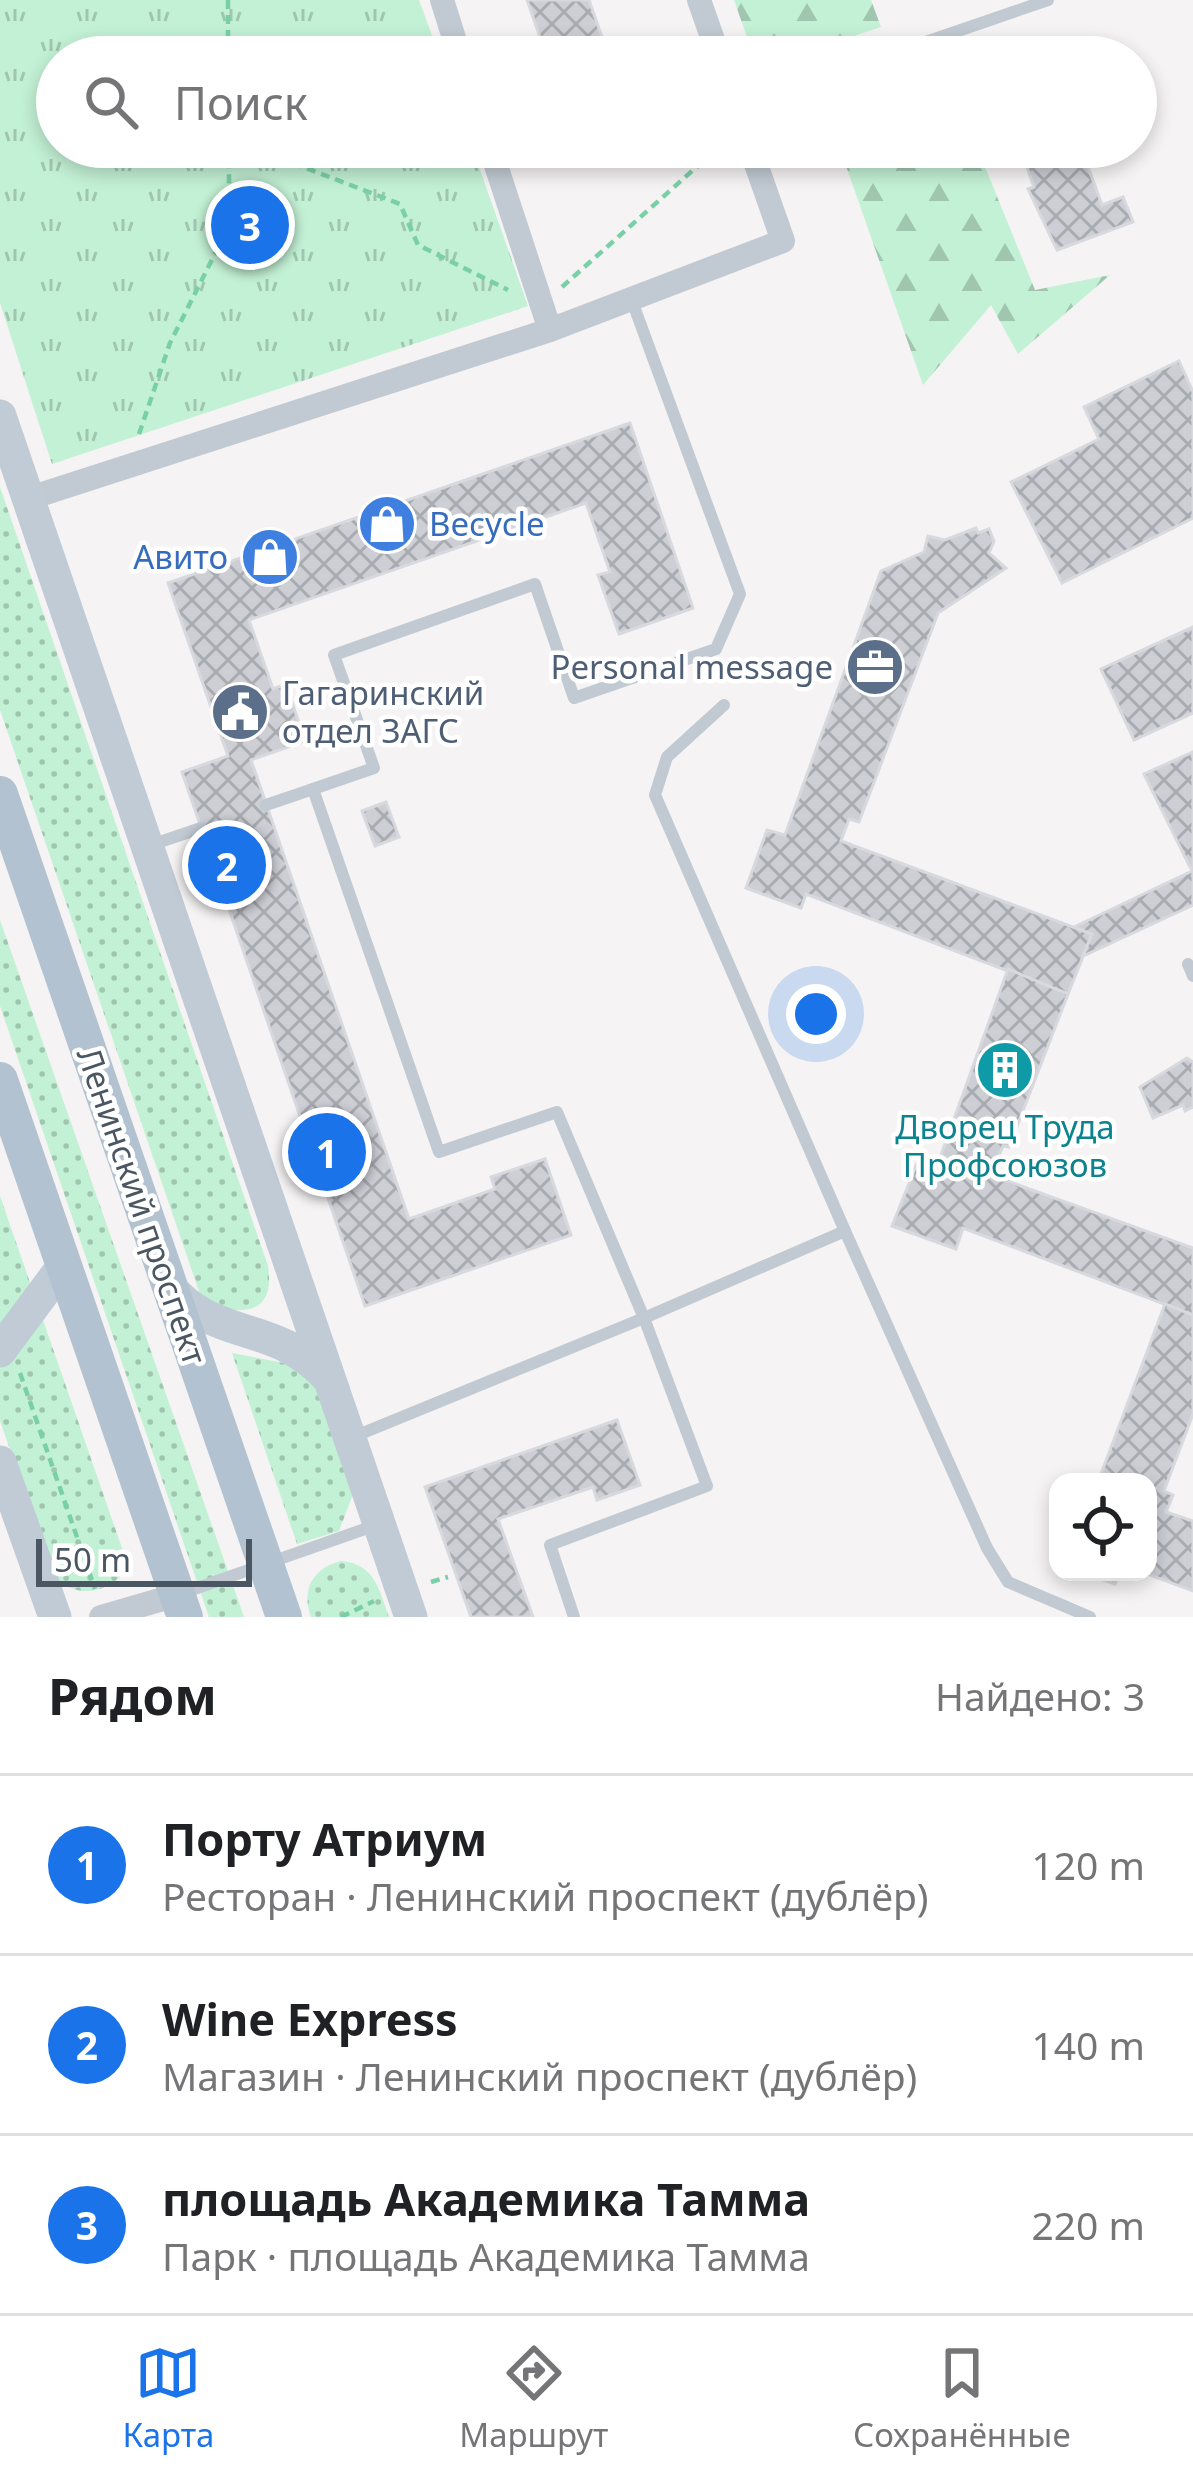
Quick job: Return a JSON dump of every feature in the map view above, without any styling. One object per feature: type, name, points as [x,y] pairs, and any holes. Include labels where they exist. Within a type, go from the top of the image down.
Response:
[{"type":"main road","name":"Ленинский проспект","points":[[0,794],[284,1617]]},
{"type":"main road","points":[[0,1080],[181,1606]]},
{"type":"street","points":[[442,0],[453,36]]},
{"type":"street","points":[[700,0],[712,36]]},
{"type":"street","points":[[497,168],[545,318]]},
{"type":"street","points":[[27,499],[545,318],[632,301],[783,241],[757,168]]},
{"type":"street","points":[[0,416],[144,848],[411,1617]]},
{"type":"street","points":[[4,1345],[64,1265]]},
{"type":"street","points":[[170,1286],[199,1315],[293,1346],[331,1382]]},
{"type":"street","points":[[0,1462],[55,1617]]},
{"type":"street","points":[[103,1616],[181,1606]]},
{"type":"lane","points":[[943,36],[1048,0]]},
{"type":"lane","points":[[266,805],[374,767],[334,655],[535,584],[574,698],[716,649],[740,594],[632,301]]},
{"type":"lane","points":[[724,705],[667,757],[656,795],[987,1548],[1007,1582],[1090,1617]]},
{"type":"lane","points":[[313,789],[439,1152],[557,1112],[644,1318],[707,1486],[550,1545],[574,1617]]},
{"type":"lane","points":[[144,848],[201,828]]},
{"type":"lane","points":[[351,1438],[845,1231]]},
{"type":"lane","points":[[181,1606],[266,1564],[380,1523]]},
{"type":"path","points":[[228,0],[228,36]]},
{"type":"path","points":[[146,416],[170,343],[229,226],[229,168]]},
{"type":"path","points":[[306,168],[400,204],[418,244],[545,318],[698,168]]},
{"type":"path","points":[[4,1345],[103,1616]]},
{"type":"green space","points":[[0,0],[419,0],[432,36],[36,36],[36,168],[479,168],[528,306],[52,464],[0,303]]},
{"type":"green space","points":[[734,0],[871,0],[881,27],[854,36],[747,36]]},
{"type":"green space","points":[[847,168],[986,168],[1035,290],[1110,275],[1018,354],[991,305],[923,385]]},
{"type":"green space","points":[[0,487],[268,1266],[266,1295],[252,1308],[229,1310],[203,1303],[0,710]]},
{"type":"green space","points":[[0,920],[244,1617],[209,1617],[0,1006]]},
{"type":"green space","points":[[0,1196],[123,1551],[123,1574],[99,1589],[80,1591],[55,1577],[0,1421]]},
{"type":"green space","points":[[232,1353],[310,1368],[353,1494],[339,1531],[297,1544]]},
{"type":"green space","points":[[341,1561],[368,1573],[389,1617],[311,1617],[312,1581],[323,1569]]},
{"type":"building","points":[[527,0],[589,0],[602,36],[540,36]]},
{"type":"building","points":[[1027,168],[1089,168],[1102,205],[1123,197],[1133,222],[1057,250],[1028,189],[1034,187]]},
{"type":"building","points":[[1179,361],[1193,392],[1193,518],[1062,583],[1011,482],[1099,439],[1084,407]]},
{"type":"building","points":[[630,423],[693,608],[619,634],[598,575],[610,572],[586,503],[249,620],[273,689],[286,684],[305,741],[251,760],[409,1219],[495,1189],[491,1177],[545,1159],[571,1235],[365,1306],[182,772],[228,756],[168,583]]},
{"type":"building","points":[[976,528],[978,533],[989,529],[994,541],[989,553],[1006,568],[938,613],[859,822],[849,819],[841,841],[1092,934],[1068,994],[806,894],[801,908],[746,888],[767,830],[785,835],[881,571],[924,552],[928,536],[945,540]]},
{"type":"building","points":[[1193,627],[1193,713],[1134,740],[1101,669]]},
{"type":"building","points":[[1193,752],[1193,905],[1083,956],[1092,934],[1074,927],[1192,871],[1144,774]]},
{"type":"building","points":[[386,802],[399,837],[375,846],[362,811]]},
{"type":"building","name":"Дворец Труда Профсоюзов","points":[[1008,969],[1068,994],[1009,1147],[1003,1146],[991,1175],[1193,1248],[1193,1315],[963,1228],[956,1249],[892,1226],[917,1163],[936,1169]]},
{"type":"building","points":[[1187,1058],[1193,1062],[1193,1107],[1185,1111],[1183,1105],[1153,1118],[1140,1087]]},
{"type":"building","points":[[1165,1304],[1193,1315],[1193,1414],[1164,1491],[1173,1495],[1166,1512],[1193,1521],[1193,1591],[1157,1578],[1157,1473],[1101,1473]]},
{"type":"building","points":[[617,1420],[640,1485],[597,1500],[593,1487],[498,1519],[533,1617],[471,1617],[425,1487]]},
{"type":"place","name":"площадь Академика Тамма","points":[[250,225]]},
{"type":"place","name":"Becycle","points":[[387,524]]},
{"type":"place","name":"Авито","points":[[270,557]]},
{"type":"place","name":"Personal message","points":[[875,667]]},
{"type":"place","name":"Гагаринский отдел ЗАГС","points":[[240,712]]},
{"type":"place","name":"Wine Express","points":[[227,865]]},
{"type":"place","name":"Дворец Труда Профсоюзов","points":[[1005,1070]]},
{"type":"place","name":"Порту Атриум","points":[[327,1152]]}]
